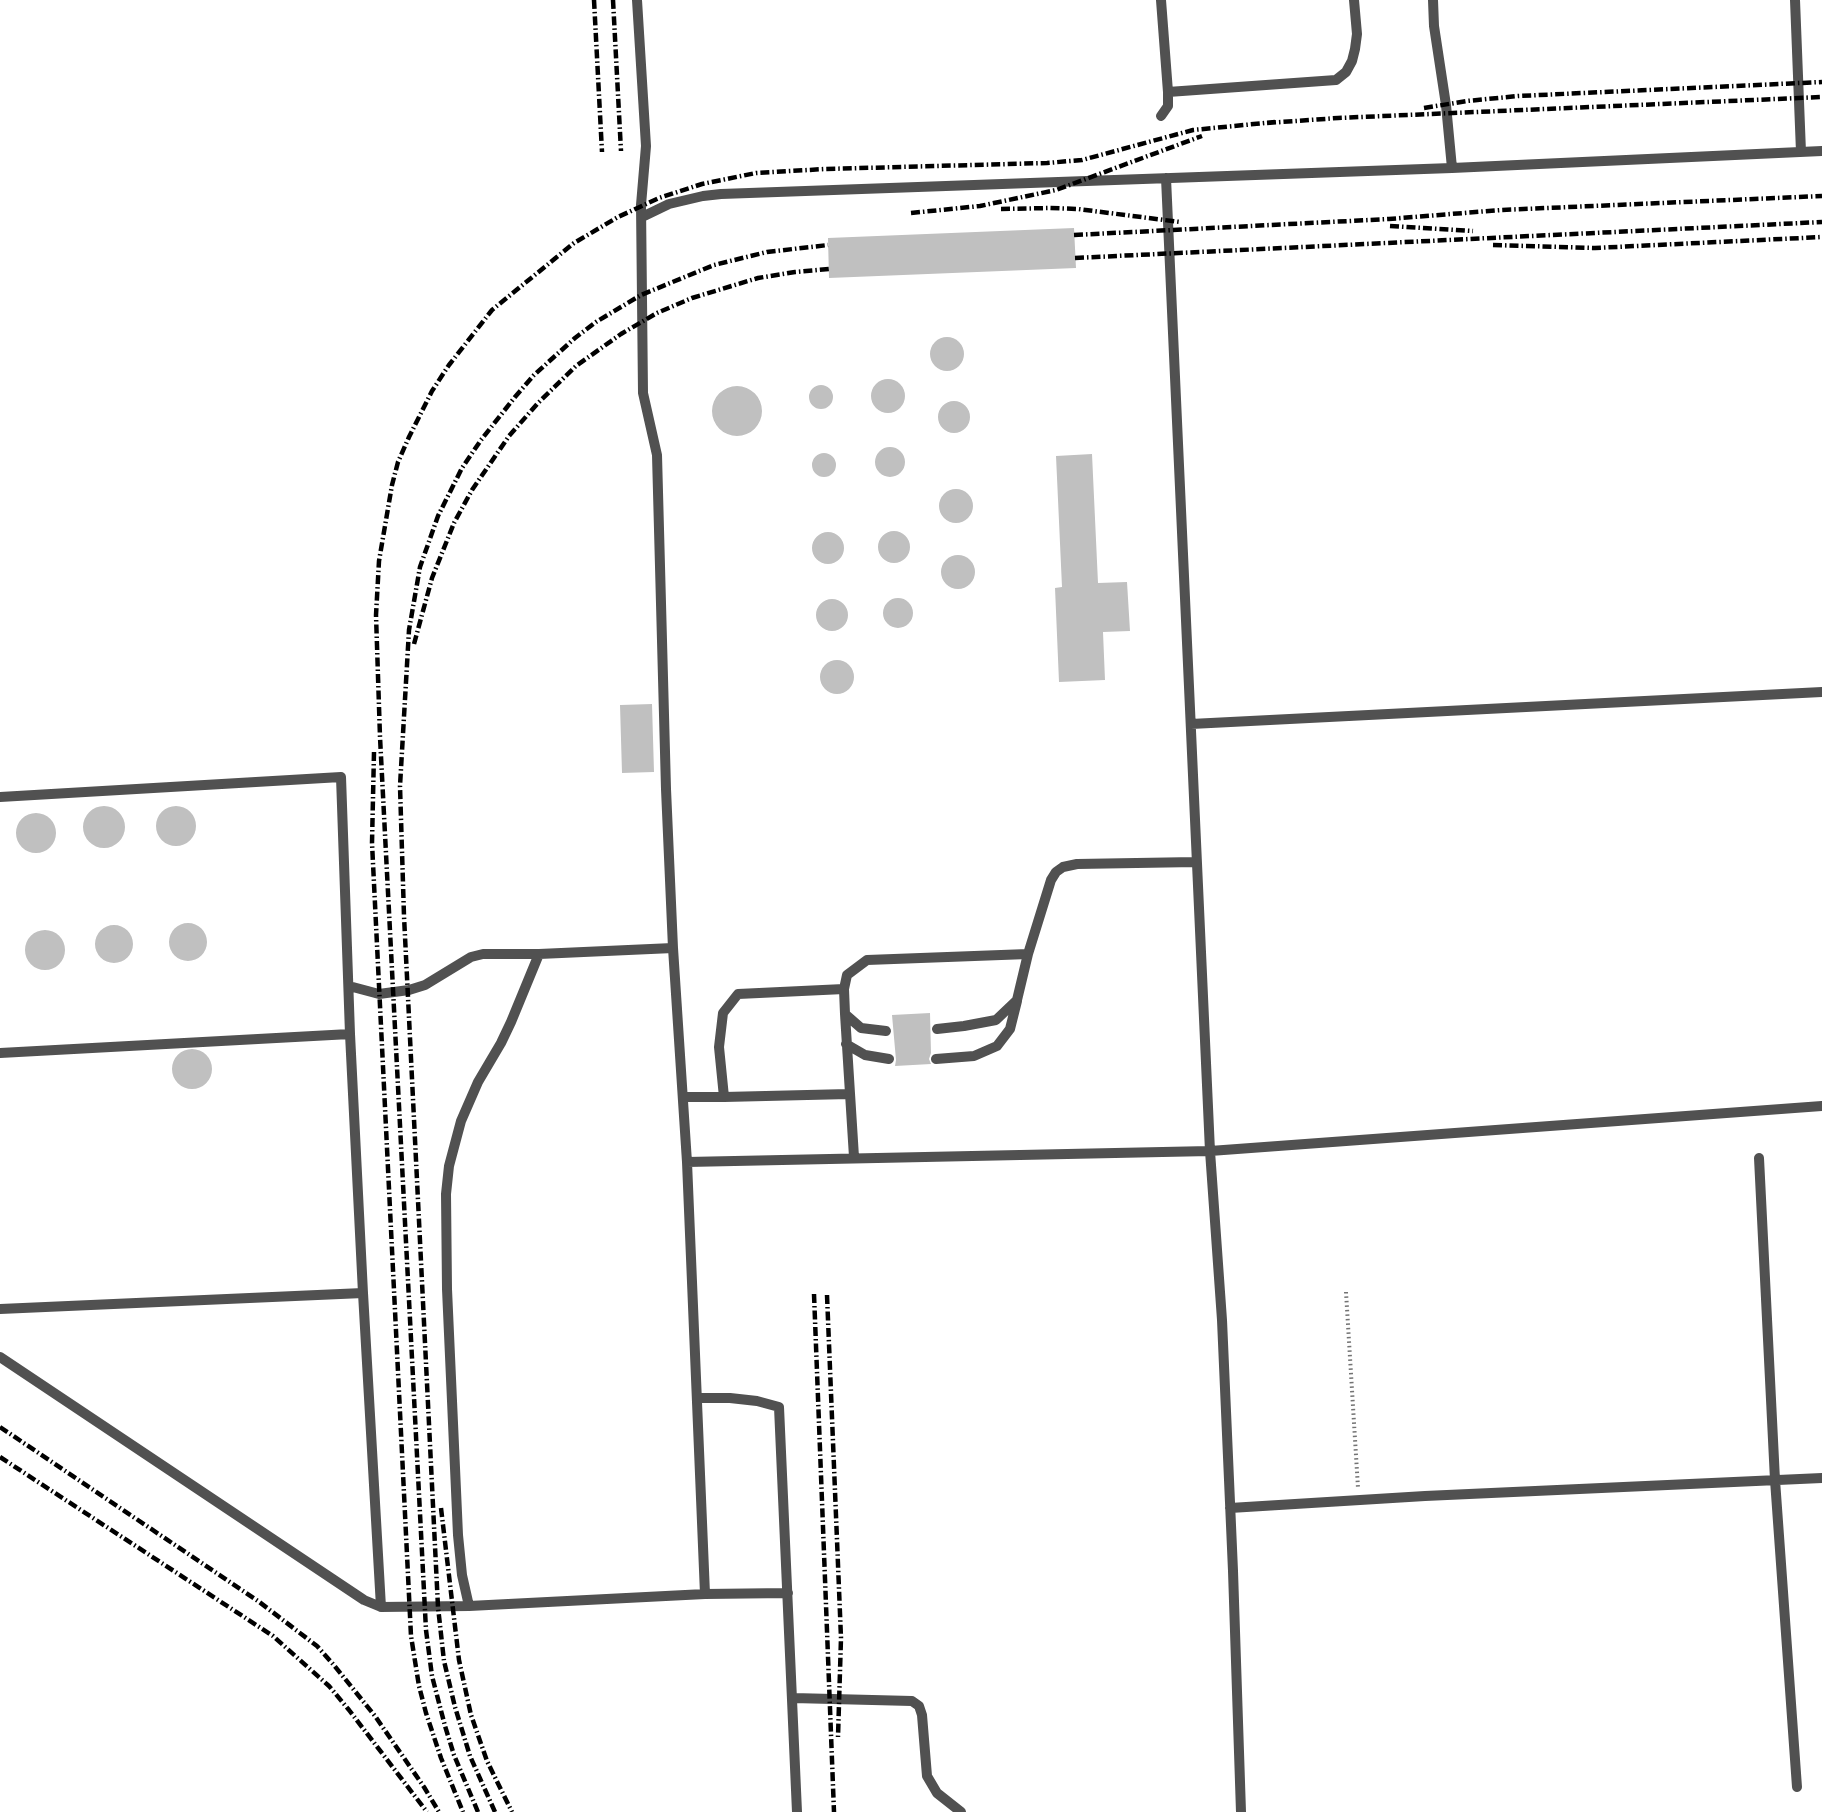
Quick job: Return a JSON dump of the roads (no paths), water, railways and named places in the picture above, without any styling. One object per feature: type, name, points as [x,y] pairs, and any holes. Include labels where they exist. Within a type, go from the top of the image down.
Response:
[{"type":"lane","points":[[638,0],[646,146],[642,217],[643,393],[657,455],[666,789],[673,948],[684,1097],[705,1594]]},
{"type":"lane","points":[[1161,0],[1168,92],[1168,106],[1161,116]]},
{"type":"lane","points":[[1168,92],[1336,80],[1346,72],[1355,49],[1354,0]]},
{"type":"lane","points":[[1432,0],[1452,168]]},
{"type":"lane","points":[[1796,0],[1801,152]]},
{"type":"lane","points":[[642,217],[669,204],[721,194],[1452,168],[1822,151]]},
{"type":"lane","points":[[1166,178],[1210,1151],[1222,1320],[1241,1812]]},
{"type":"lane","points":[[1191,724],[1822,692]]},
{"type":"lane","points":[[0,797],[341,777],[350,1034],[381,1607]]},
{"type":"lane","points":[[936,1059],[974,1056],[997,1046],[1010,1029],[1028,954],[1051,880],[1056,872],[1063,867],[1077,864],[1196,862]]},
{"type":"lane","points":[[349,986],[379,994],[394,993],[425,985],[471,957],[483,954],[673,948]]},
{"type":"lane","points":[[469,1606],[462,1575],[458,1535],[447,1289],[446,1194],[449,1166],[461,1121],[478,1082],[511,1022],[539,954]]},
{"type":"lane","points":[[854,1157],[846,1044],[844,989],[847,975],[867,960],[1028,954]]},
{"type":"lane","points":[[724,1097],[719,1047],[723,1013],[738,994],[844,989]]},
{"type":"lane","points":[[937,1029],[996,1020],[1017,1000]]},
{"type":"lane","points":[[845,1014],[861,1028],[886,1031]]},
{"type":"lane","points":[[0,1053],[350,1034]]},
{"type":"lane","points":[[846,1044],[865,1055],[889,1059]]},
{"type":"lane","points":[[684,1097],[849,1094]]},
{"type":"lane","points":[[687,1162],[1210,1151],[1822,1106]]},
{"type":"lane","points":[[1759,1158],[1775,1480],[1797,1787]]},
{"type":"lane","points":[[0,1309],[363,1293]]},
{"type":"lane","points":[[0,1357],[364,1600],[381,1607],[469,1606],[705,1594],[788,1593]]},
{"type":"lane","points":[[697,1398],[730,1398],[757,1401],[779,1407],[797,1812]]},
{"type":"lane","points":[[1230,1508],[1822,1478]]},
{"type":"lane","points":[[793,1698],[912,1701],[919,1706],[922,1715],[927,1776],[937,1793],[960,1812]]},
{"type":"railway","points":[[594,0],[602,152]]},
{"type":"railway","points":[[613,0],[621,151]]},
{"type":"railway","points":[[1424,108],[1518,96],[1822,82]]},
{"type":"railway","points":[[1267,123],[1822,97]]},
{"type":"railway","points":[[478,1812],[454,1755],[445,1726],[432,1676],[426,1630],[380,737],[376,615],[379,561],[392,485],[398,462],[409,437],[432,391],[449,365],[492,310],[574,243],[618,217],[659,198],[702,184],[756,173],[1082,160],[1193,130],[1275,122]]},
{"type":"railway","points":[[911,213],[980,206],[1056,190],[1202,136]]},
{"type":"railway","points":[[1074,235],[1389,219],[1501,210],[1822,196]]},
{"type":"railway","points":[[1001,209],[1078,209],[1180,222]]},
{"type":"railway","points":[[1075,258],[1822,222]]},
{"type":"railway","points":[[1390,226],[1473,231]]},
{"type":"railway","points":[[1493,245],[1595,248],[1822,237]]},
{"type":"railway","points":[[495,1812],[470,1756],[455,1707],[444,1661],[438,1607],[404,916],[400,786],[409,630],[420,567],[438,516],[462,468],[481,440],[534,375],[575,338],[596,322],[641,295],[714,265],[767,252],[828,245]]},
{"type":"railway","points":[[414,644],[432,578],[454,523],[472,490],[509,436],[538,403],[576,366],[621,334],[657,313],[692,298],[758,278],[829,269]]},
{"type":"railway","points":[[374,752],[372,843],[411,1636],[426,1713],[463,1812]]},
{"type":"railway","points":[[814,1294],[834,1812]]},
{"type":"railway","points":[[827,1295],[841,1638],[838,1737]]},
{"type":"railway","points":[[0,1427],[258,1601],[317,1646],[375,1716],[439,1812]]},
{"type":"railway","points":[[0,1457],[273,1636],[329,1686],[427,1812]]},
{"type":"railway","points":[[441,1508],[459,1660],[471,1715],[487,1761],[512,1812]]}]
